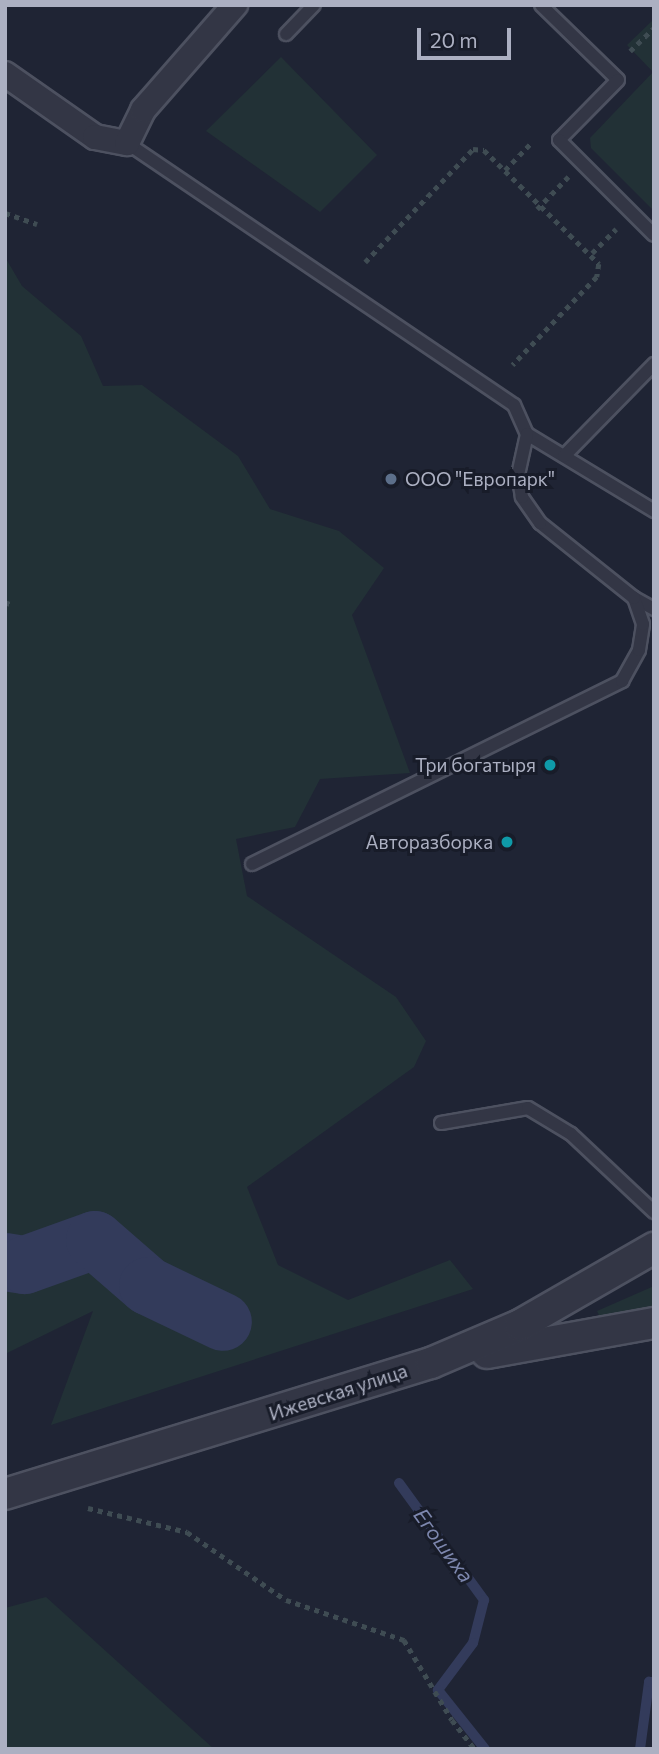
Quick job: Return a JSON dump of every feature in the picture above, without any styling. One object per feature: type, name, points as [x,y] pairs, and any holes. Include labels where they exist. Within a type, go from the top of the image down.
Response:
[{"type":"street","points":[[5,74],[95,137],[127,143],[143,110],[235,5]]},
{"type":"street","name":"Ижевская улица","points":[[5,1494],[431,1363],[520,1325],[654,1248]]},
{"type":"street","points":[[431,1363],[654,1323]]},
{"type":"lane","points":[[286,34],[314,5]]},
{"type":"lane","points":[[541,5],[618,80],[559,140],[654,235]]},
{"type":"lane","points":[[127,143],[514,405],[527,434],[654,511]]},
{"type":"lane","points":[[564,456],[654,364]]},
{"type":"lane","points":[[527,434],[518,475],[522,497],[540,523],[634,598],[654,609]]},
{"type":"lane","points":[[252,864],[622,681],[639,650],[643,624],[634,598]]},
{"type":"lane","points":[[441,1123],[528,1108],[571,1134],[653,1207]]},
{"type":"path","points":[[630,51],[654,28]]},
{"type":"path","points":[[505,170],[532,142]]},
{"type":"path","points":[[365,262],[473,149],[484,150],[539,207],[592,253],[599,264],[597,277],[513,365]]},
{"type":"path","points":[[539,207],[568,177]]},
{"type":"path","points":[[5,213],[37,224]]},
{"type":"path","points":[[592,253],[618,228]]},
{"type":"path","points":[[88,1508],[187,1532],[286,1601],[404,1640],[452,1720],[475,1749]]},
{"type":"shaded area","points":[[654,19],[654,211],[591,148],[590,138],[653,72],[627,45]]},
{"type":"shaded area","points":[[281,57],[377,155],[320,212],[206,131]]},
{"type":"shaded area","points":[[5,257],[22,286],[81,336],[103,386],[142,385],[238,456],[270,509],[339,531],[384,568],[352,615],[410,773],[320,779],[295,827],[236,839],[247,896],[396,997],[426,1041],[414,1067],[247,1187],[278,1265],[348,1300],[450,1260],[473,1289],[51,1425],[93,1311],[5,1354]]},
{"type":"shaded area","points":[[654,1286],[654,1313],[601,1319],[597,1311]]},
{"type":"shaded area","points":[[46,1597],[214,1749],[5,1749],[5,1608]]},
{"type":"waterway","name":"Егошиха","points":[[5,1262],[25,1265],[95,1240],[148,1286],[223,1322]]},
{"type":"waterway","name":"Егошиха","points":[[399,1483],[484,1600],[473,1643],[438,1690],[485,1749]]},
{"type":"waterway","name":"Егошиха","points":[[640,1749],[649,1682],[654,1682]]},
{"type":"place","name":"ООО \"Европарк\"","points":[[391,479]]},
{"type":"place","name":"Три богатыря","points":[[550,765]]},
{"type":"place","name":"Авторазборка","points":[[507,842]]}]
